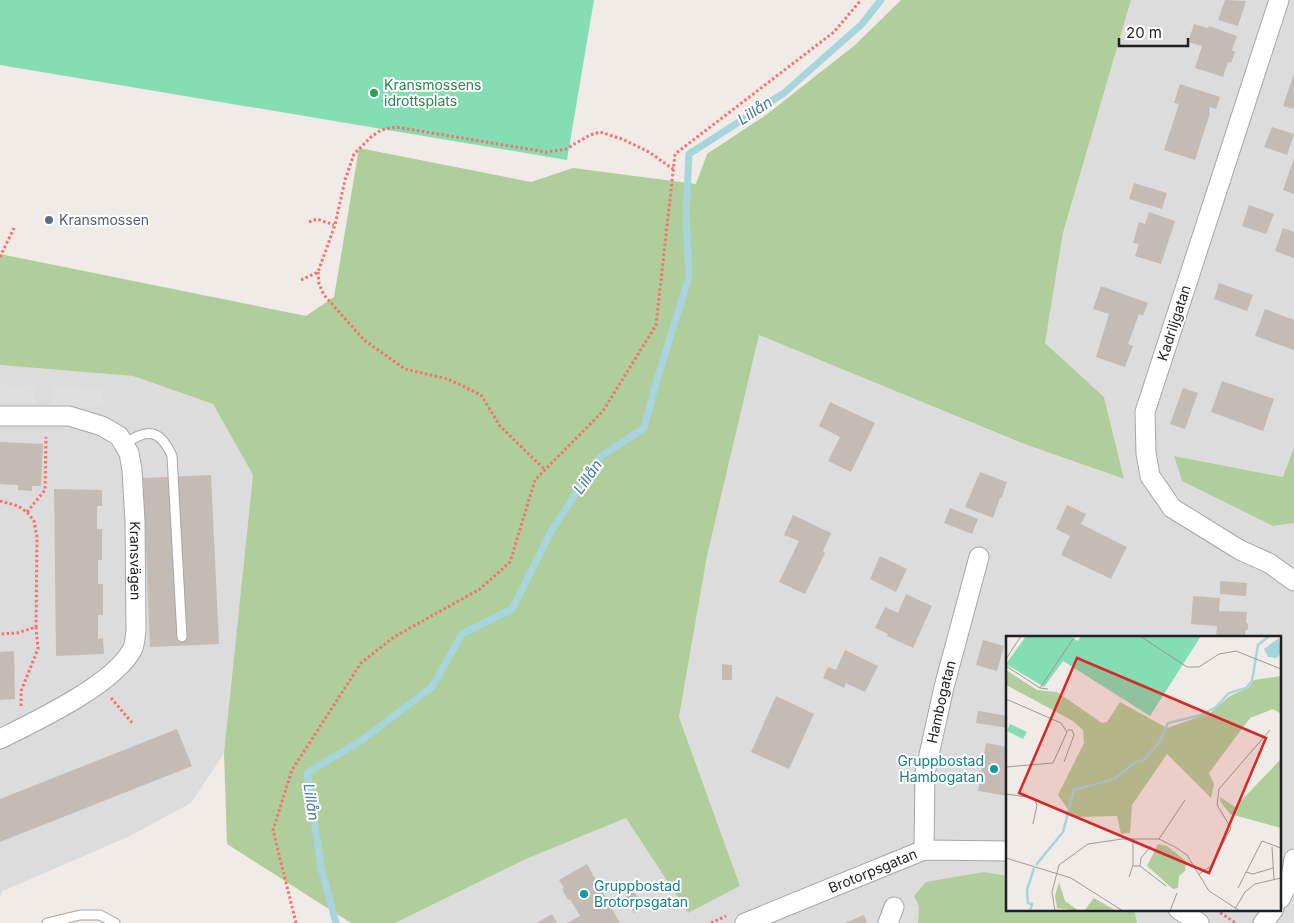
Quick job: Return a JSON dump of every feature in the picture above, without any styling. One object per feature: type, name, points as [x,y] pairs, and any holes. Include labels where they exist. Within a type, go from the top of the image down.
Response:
[{"type":"street","name":"Kadriljgatan","points":[[1279,0],[1145,412],[1146,453],[1150,476],[1172,508],[1240,550],[1268,563],[1294,582]]},
{"type":"street","points":[[0,416],[69,416],[102,426],[119,436],[124,444]]},
{"type":"street","name":"Kransvägen","points":[[0,739],[93,688],[119,667],[133,648],[136,631],[135,521],[130,453],[124,444]]},
{"type":"street","name":"Hambogatan","points":[[924,850],[925,774],[944,687],[979,557]]},
{"type":"street","name":"Brotorpsgatan","points":[[744,923],[774,917],[924,850],[1006,851]]},
{"type":"street","points":[[1282,895],[1291,878],[1294,859]]},
{"type":"street","points":[[1180,910],[1199,923]]},
{"type":"street","points":[[1263,923],[1273,910]]},
{"type":"lane","points":[[124,444],[136,436],[151,433],[160,436],[172,456],[175,476],[182,637]]},
{"type":"lane","points":[[47,923],[80,915],[100,915],[115,923]]},
{"type":"path","points":[[296,923],[273,830],[292,770],[361,663],[394,637],[480,589],[510,562],[535,480],[603,411],[656,325],[675,154],[834,32],[861,0]]},
{"type":"path","points":[[545,470],[500,426],[481,395],[448,379],[406,369],[364,340],[324,295],[318,284],[318,272],[334,225],[345,180],[354,154],[381,130],[396,127],[546,152],[566,149],[590,135],[600,132],[622,139],[649,152],[673,169]]},
{"type":"path","points":[[309,222],[317,219],[334,225]]},
{"type":"path","points":[[0,257],[14,228]]},
{"type":"path","points":[[301,280],[318,272]]},
{"type":"path","points":[[27,512],[45,490],[46,416]]},
{"type":"path","points":[[0,501],[18,506],[27,512],[34,521],[36,537],[36,627],[38,649],[22,691],[20,729]]},
{"type":"path","points":[[0,634],[17,633],[36,627]]},
{"type":"path","points":[[98,684],[133,724]]},
{"type":"path","points":[[1216,910],[1236,923]]},
{"type":"shaded area","points":[[1131,0],[1294,0],[1294,447],[1283,477],[1174,456],[1182,481],[1273,526],[1294,523],[1294,923],[1137,923],[1134,910],[1282,910],[1282,636],[1006,636],[1006,876],[984,872],[919,906],[918,923],[395,923],[526,859],[626,818],[688,913],[740,886],[679,717],[707,556],[759,335],[1023,444],[1123,479],[1104,397],[1045,343],[1063,234]]},
{"type":"shaded area","points":[[0,365],[133,376],[213,404],[253,475],[224,753],[191,803],[130,836],[3,891],[0,898]]},
{"type":"shaded area","points":[[0,385],[35,386],[35,404],[0,404]]},
{"type":"shaded area","points":[[52,386],[103,388],[103,407],[51,404]]},
{"type":"shaded area","points":[[904,904],[916,907],[912,923],[899,923]]},
{"type":"green space","name":"Kransmossens idrottsplats","points":[[0,0],[594,0],[567,160],[0,65]]},
{"type":"green space","points":[[901,0],[1131,0],[1063,233],[1045,343],[1104,397],[1124,479],[1024,444],[759,335],[707,556],[679,717],[740,886],[688,913],[626,818],[526,859],[395,923],[351,923],[227,844],[224,753],[253,475],[213,404],[133,376],[0,365],[0,254],[306,316],[334,297],[359,148],[531,182],[573,168],[696,184],[707,154],[766,115],[855,45]]},
{"type":"green space","points":[[1294,447],[1294,523],[1273,526],[1182,481],[1174,456],[1283,477]]},
{"type":"green space","points":[[984,872],[1006,876],[1006,910],[1134,910],[1137,923],[918,923],[919,906],[914,896],[926,882]]},
{"type":"building","points":[[1225,0],[1246,1],[1238,26],[1218,20]]},
{"type":"building","points":[[1194,24],[1208,28],[1209,26],[1237,36],[1232,50],[1235,52],[1231,63],[1228,62],[1223,77],[1195,68],[1202,46],[1188,42]]},
{"type":"building","points":[[1294,74],[1294,109],[1283,106]]},
{"type":"building","points":[[1180,84],[1220,97],[1216,109],[1210,107],[1210,113],[1195,160],[1164,150],[1179,104],[1174,103]]},
{"type":"building","points":[[1272,127],[1294,134],[1287,155],[1264,147]]},
{"type":"building","points":[[1294,158],[1294,194],[1283,190]]},
{"type":"building","points":[[1134,183],[1167,193],[1162,209],[1129,199]]},
{"type":"building","points":[[1249,205],[1274,214],[1266,234],[1242,226]]},
{"type":"building","points":[[1149,212],[1175,221],[1161,264],[1135,256],[1139,244],[1133,243],[1139,222],[1145,224]]},
{"type":"building","points":[[1283,228],[1294,232],[1294,258],[1275,251]]},
{"type":"building","points":[[1219,283],[1253,295],[1247,311],[1214,299]]},
{"type":"building","points":[[1101,286],[1148,303],[1143,316],[1139,314],[1128,344],[1133,346],[1125,367],[1096,357],[1109,314],[1093,309]]},
{"type":"building","points":[[1265,309],[1294,320],[1294,350],[1255,336]]},
{"type":"building","points":[[1222,381],[1274,399],[1263,431],[1211,412]]},
{"type":"building","points":[[1183,388],[1198,393],[1185,429],[1170,424]]},
{"type":"building","points":[[830,402],[875,423],[851,472],[828,461],[840,437],[819,426]]},
{"type":"building","points":[[0,442],[43,444],[41,486],[32,486],[32,491],[18,490],[18,485],[0,484]]},
{"type":"building","points":[[980,472],[1007,482],[993,518],[965,507]]},
{"type":"building","points":[[211,475],[219,644],[150,647],[143,478]]},
{"type":"building","points":[[54,489],[102,490],[102,506],[97,506],[97,529],[102,529],[102,560],[98,560],[98,584],[103,584],[103,615],[98,615],[98,639],[103,638],[104,654],[56,656]]},
{"type":"building","points":[[1067,505],[1086,514],[1081,524],[1127,547],[1111,579],[1061,555],[1070,536],[1056,529]]},
{"type":"building","points":[[950,508],[978,519],[972,534],[944,523]]},
{"type":"building","points":[[793,515],[831,533],[823,551],[825,553],[805,594],[779,582],[799,541],[784,535]]},
{"type":"building","points":[[880,556],[907,569],[896,592],[870,579]]},
{"type":"building","points":[[1220,581],[1247,583],[1246,596],[1220,594]]},
{"type":"building","points":[[906,594],[932,606],[913,648],[875,628],[885,607],[898,613]]},
{"type":"building","points":[[1193,596],[1220,598],[1219,611],[1247,612],[1246,622],[1248,629],[1245,631],[1245,636],[1216,636],[1217,626],[1191,624]]},
{"type":"building","points":[[983,640],[1004,646],[997,671],[976,665]]},
{"type":"building","points":[[845,650],[878,666],[865,692],[846,683],[844,688],[823,678],[828,667],[836,670]]},
{"type":"building","points":[[14,651],[15,699],[0,700],[0,652]]},
{"type":"building","points":[[722,664],[732,665],[732,680],[722,680]]},
{"type":"building","points":[[776,696],[814,714],[789,769],[751,752]]},
{"type":"building","points":[[978,711],[1006,716],[1006,728],[976,723]]},
{"type":"building","points":[[177,729],[192,766],[0,842],[0,799]]},
{"type":"building","name":"Gruppbostad Hambogatan","points":[[986,743],[1006,747],[1006,796],[978,791]]},
{"type":"building","name":"Gruppbostad Brotorpsgatan","points":[[587,864],[620,923],[567,923],[580,916],[570,899],[568,900],[559,880]]},
{"type":"building","points":[[634,891],[644,908],[634,913],[625,897]]},
{"type":"building","name":"Gruppbostad Brotorpsgatan","points":[[552,914],[557,923],[538,923],[538,922]]},
{"type":"building","points":[[864,915],[867,923],[845,923]]},
{"type":"waterway","name":"Lillån","points":[[336,923],[321,867],[307,773],[362,740],[432,687],[462,634],[512,609],[551,531],[600,457],[644,428],[689,277],[686,215],[689,154],[784,93],[862,24],[881,0]]},
{"type":"place","name":"Kransmossens idrottsplats","points":[[374,93]]},
{"type":"place","name":"Kransmossen","points":[[49,220]]},
{"type":"place","name":"Gruppbostad Hambogatan","points":[[994,769]]},
{"type":"place","name":"Gruppbostad Brotorpsgatan","points":[[584,894]]}]
